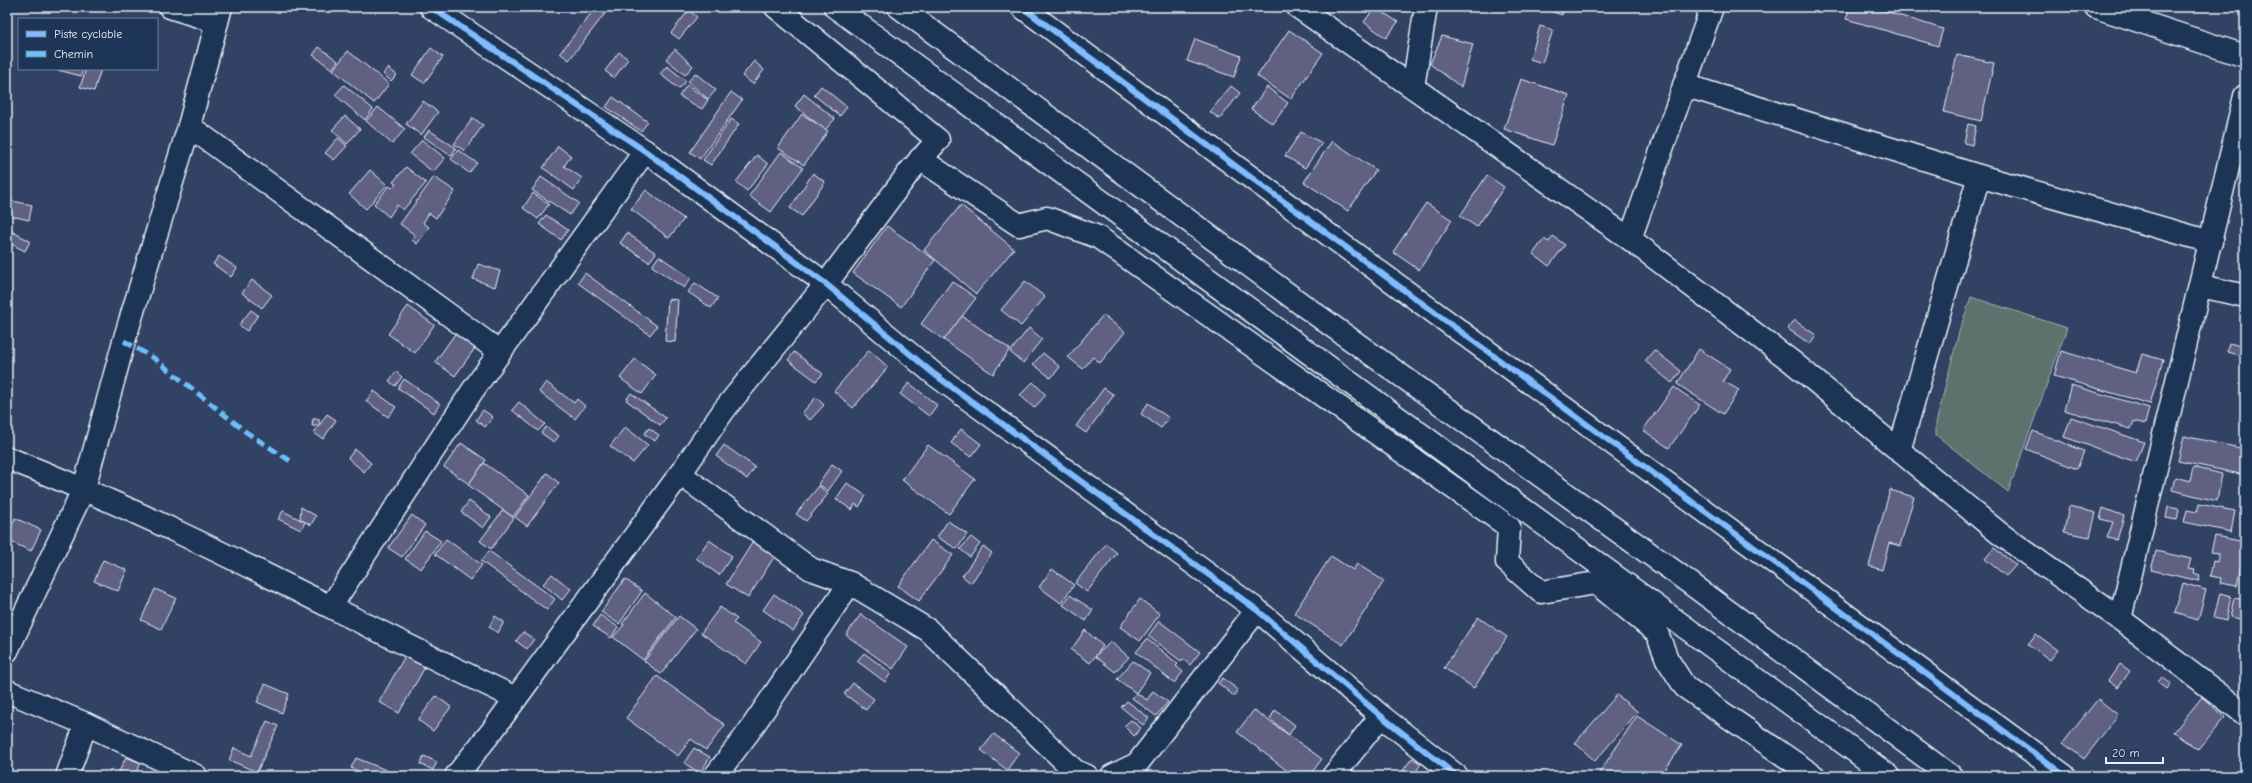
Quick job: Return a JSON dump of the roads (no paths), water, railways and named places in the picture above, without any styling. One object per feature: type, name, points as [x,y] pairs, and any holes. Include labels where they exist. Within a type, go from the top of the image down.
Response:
[{"type":"street","points":[[7,651],[84,488],[124,341],[189,126],[219,14],[170,7]]},
{"type":"street","points":[[431,7],[645,151],[826,284],[934,374],[1257,610],[1381,716],[1457,776]]},
{"type":"street","points":[[456,776],[516,698],[680,474],[724,410],[826,284],[920,159],[938,140],[776,7]]},
{"type":"street","points":[[835,7],[1889,776]]},
{"type":"street","points":[[899,7],[1300,303],[1675,572],[1951,776]]},
{"type":"street","points":[[1022,7],[1234,165],[2065,776]]},
{"type":"street","points":[[1298,7],[1630,239],[1791,361],[1999,533],[2120,619],[2245,714]]},
{"type":"street","points":[[1413,88],[1426,7]]},
{"type":"street","points":[[1630,239],[1712,7]]},
{"type":"street","points":[[2096,7],[2245,56]]},
{"type":"street","points":[[1684,85],[1979,176],[2211,242]]},
{"type":"street","points":[[2120,619],[2201,286],[2245,96]]},
{"type":"street","points":[[189,126],[500,352]]},
{"type":"street","points":[[331,606],[500,352],[645,151]]},
{"type":"street","points":[[920,159],[1019,225],[1048,218],[1098,237],[1509,527],[1507,562],[1541,592],[1596,583],[1657,634]]},
{"type":"street","points":[[1899,451],[1979,176]]},
{"type":"street","points":[[2201,286],[2245,296]]},
{"type":"street","points":[[7,458],[84,488],[331,606],[406,646],[516,698]]},
{"type":"street","points":[[680,474],[811,569],[850,583],[928,630],[1078,774]]},
{"type":"street","points":[[715,776],[748,733],[850,583]]},
{"type":"street","points":[[1656,606],[1657,634],[1667,659],[1685,687],[1814,776]]},
{"type":"street","points":[[1112,776],[1137,764],[1257,610]]},
{"type":"street","points":[[7,691],[86,724],[196,776]]},
{"type":"street","points":[[1333,776],[1381,716]]},
{"type":"street","points":[[67,776],[86,724]]}]
